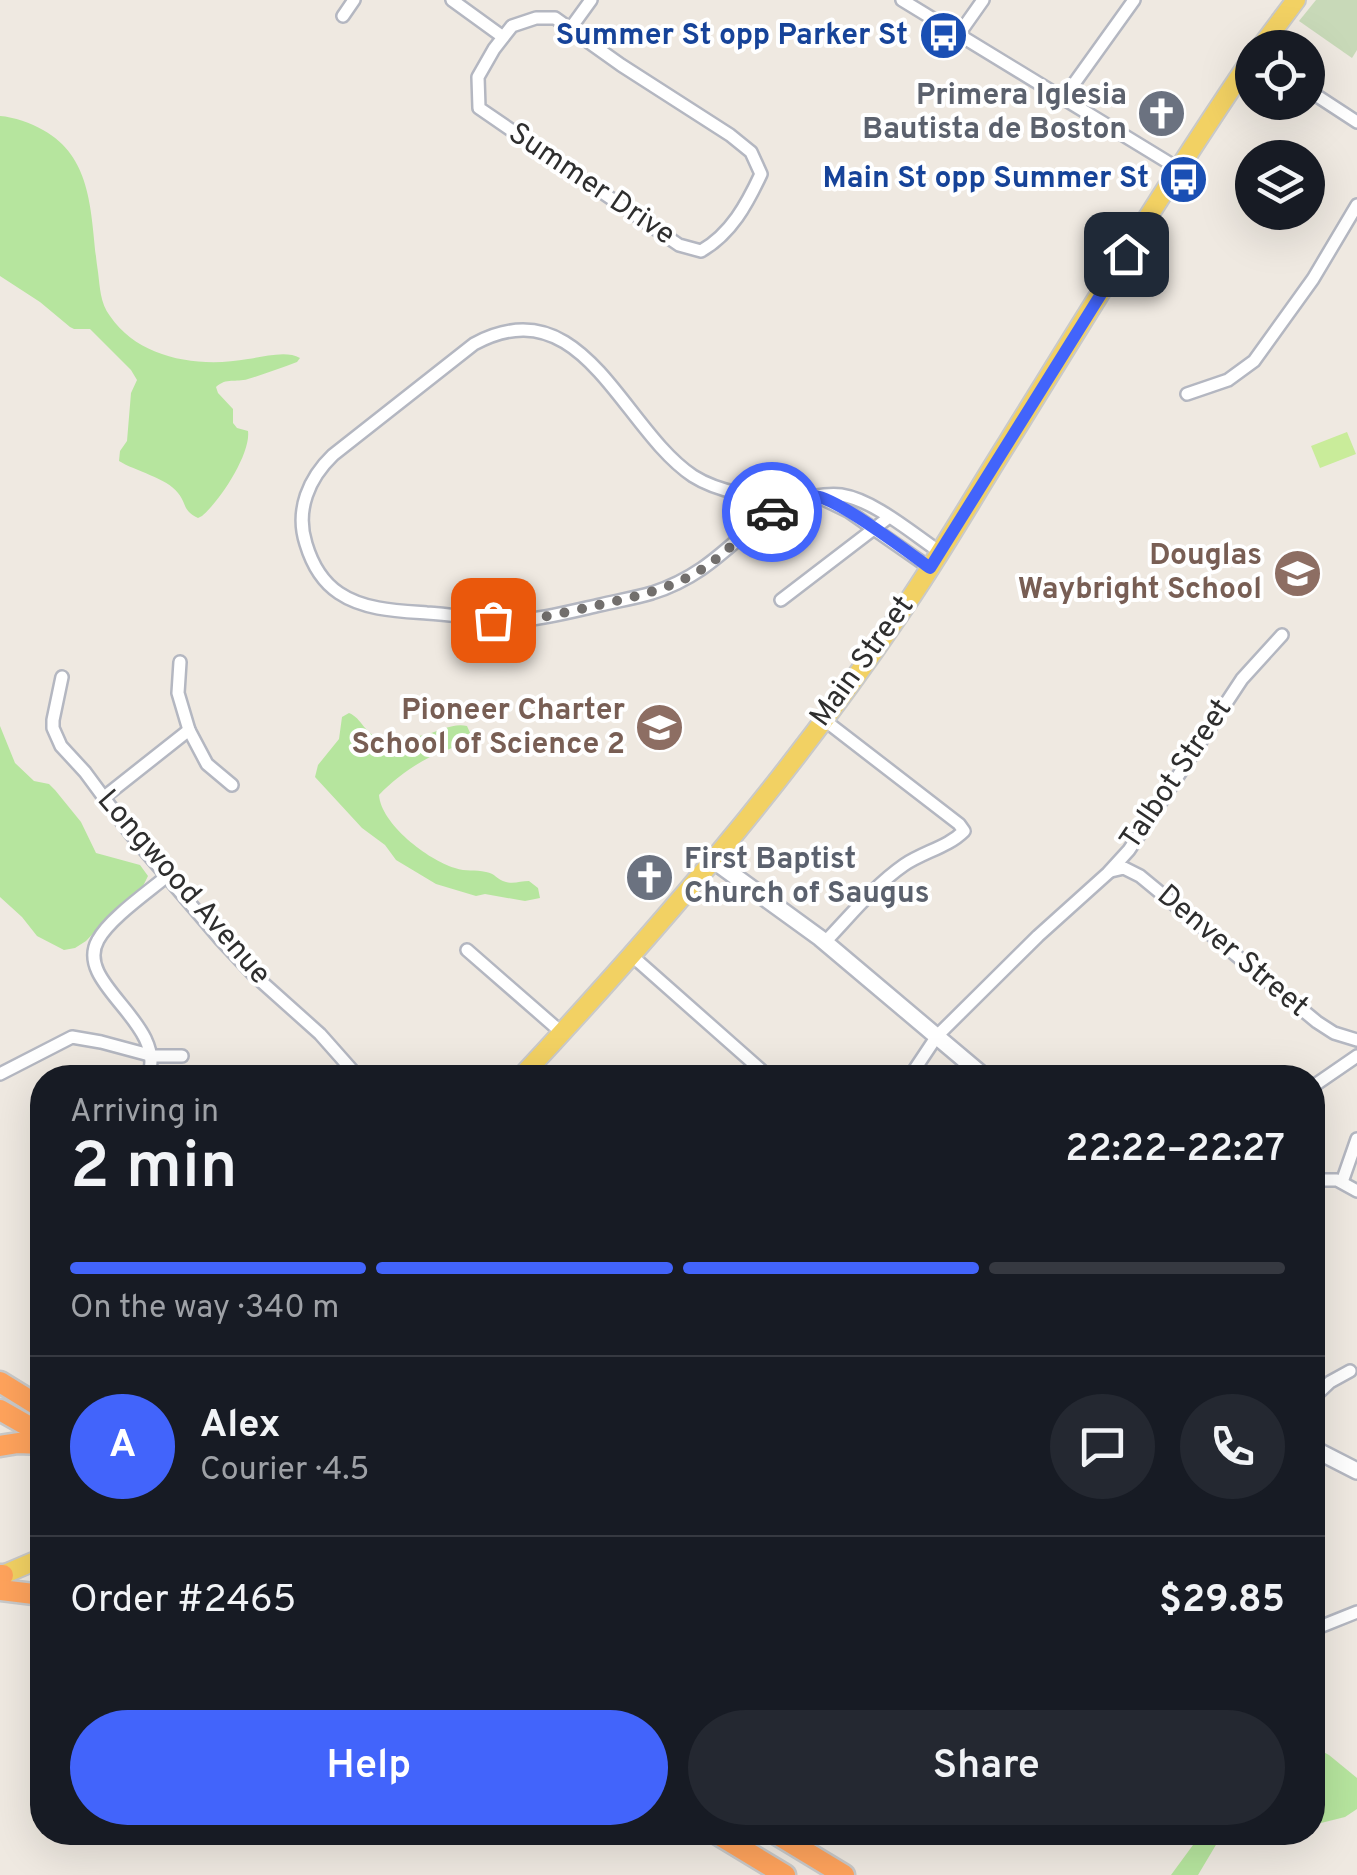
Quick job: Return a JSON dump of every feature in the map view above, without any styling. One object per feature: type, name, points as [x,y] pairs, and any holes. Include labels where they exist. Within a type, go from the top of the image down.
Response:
[{"type":"highway","points":[[0,1382],[30,1401]]},
{"type":"highway","points":[[21,1395],[30,1395]]},
{"type":"highway","points":[[0,1410],[30,1427]]},
{"type":"highway","points":[[0,1446],[30,1444]]},
{"type":"highway","points":[[1,1579],[30,1590]]},
{"type":"highway","points":[[736,1845],[786,1875]]},
{"type":"highway","points":[[794,1845],[844,1875]]},
{"type":"main road","points":[[1274,30],[1296,0]]},
{"type":"main road","name":"Main Street","points":[[532,1065],[714,861],[871,656],[1235,84]]},
{"type":"main road","points":[[1,1579],[30,1564]]},
{"type":"street","points":[[342,16],[354,0]]},
{"type":"street","points":[[452,0],[504,37]]},
{"type":"street","points":[[570,29],[591,0]]},
{"type":"street","points":[[902,0],[1179,169]]},
{"type":"street","points":[[959,34],[983,0]]},
{"type":"street","points":[[1063,99],[1134,0]]},
{"type":"street","name":"Summer Drive","points":[[536,18],[555,18],[570,29],[751,152],[761,174],[748,203],[718,241],[700,251],[679,246],[479,108],[478,77],[512,26],[536,18]]},
{"type":"street","points":[[1325,101],[1357,122]]},
{"type":"street","points":[[1187,394],[1228,380],[1254,361],[1312,279],[1357,205]]},
{"type":"street","points":[[789,500],[706,566],[665,588],[549,616],[506,621],[404,612],[348,598],[320,576],[304,537],[302,514],[314,477],[333,454],[460,353],[487,337],[514,330],[558,337],[576,348],[660,446],[689,473],[710,484],[760,496],[789,500],[834,494],[853,498],[888,518],[935,560]]},
{"type":"street","points":[[755,525],[760,496]]},
{"type":"street","points":[[816,496],[935,560]]},
{"type":"street","points":[[781,600],[888,518]]},
{"type":"street","name":"Talbot Street","points":[[917,1065],[937,1036],[1136,842],[1242,679],[1282,635]]},
{"type":"street","points":[[180,662],[178,696],[189,730],[207,764],[232,785]]},
{"type":"street","name":"Longwood Avenue","points":[[62,677],[54,712],[56,738],[232,952],[323,1038],[346,1065]]},
{"type":"street","points":[[823,720],[964,831],[904,864],[825,942]]},
{"type":"street","points":[[103,798],[189,730]]},
{"type":"street","points":[[714,861],[825,942],[971,1065]]},
{"type":"street","name":"Denver Street","points":[[1108,873],[1124,868],[1140,876],[1318,1022],[1334,1034],[1357,1040]]},
{"type":"street","points":[[151,1065],[153,1056],[147,1040],[98,973],[94,952],[106,929],[167,876]]},
{"type":"street","points":[[468,950],[561,1032]]},
{"type":"street","points":[[631,956],[755,1065]]},
{"type":"street","points":[[0,1074],[72,1037],[153,1056],[182,1056]]},
{"type":"street","points":[[1325,1078],[1357,1056]]},
{"type":"street","points":[[1342,1182],[1357,1139]]},
{"type":"street","points":[[1325,1180],[1342,1182],[1357,1191]]},
{"type":"street","points":[[1325,1387],[1350,1372]]},
{"type":"street","points":[[1325,1455],[1357,1471]]},
{"type":"street","points":[[1325,1625],[1357,1612]]},
{"type":"green space","points":[[1316,0],[1357,0],[1357,50],[1352,58],[1325,39],[1325,30],[1312,30],[1299,21]]},
{"type":"green space","points":[[0,116],[43,130],[73,157],[82,174],[91,212],[102,300],[122,331],[153,351],[190,361],[229,362],[282,354],[300,358],[267,373],[216,387],[233,409],[233,423],[248,431],[248,441],[225,489],[198,518],[173,488],[119,461],[127,441],[131,393],[137,380],[131,370],[90,329],[70,327],[0,276]]},
{"type":"green space","points":[[1347,432],[1356,454],[1320,468],[1311,446]]},
{"type":"green space","points":[[349,713],[374,736],[385,738],[467,726],[471,735],[467,739],[419,763],[385,789],[379,795],[382,806],[397,829],[444,864],[489,873],[506,882],[529,881],[538,888],[540,898],[525,901],[476,896],[436,884],[396,860],[385,845],[362,828],[315,777],[318,765],[339,739],[342,717]]},
{"type":"green space","points":[[0,726],[15,763],[34,781],[49,784],[55,790],[81,822],[96,853],[140,865],[148,876],[143,886],[75,948],[64,950],[37,936],[0,897]]},
{"type":"green space","points":[[1325,1753],[1357,1778],[1357,1809],[1325,1822]]},
{"type":"green space","points":[[1193,1845],[1216,1845],[1198,1875],[1171,1875]]},
{"type":"way so far","points":[[493,620],[549,616],[665,588],[715,560],[772,512]]},
{"type":"place","name":"Summer St opp Parker St","points":[[943,36]]},
{"type":"place","name":"Primera Iglesia Bautista de Boston","points":[[1162,113]]},
{"type":"place","name":"Main St opp Summer St","points":[[1184,179]]},
{"type":"place","name":"Douglas Waybright School","points":[[1297,573]]},
{"type":"place","name":"Pioneer Charter School of Science 2","points":[[660,728]]},
{"type":"place","name":"First Baptist Church of Saugus","points":[[649,877]]},
{"type":"route","points":[[772,512],[789,500],[816,496],[848,511],[930,568],[1126,254]]}]
